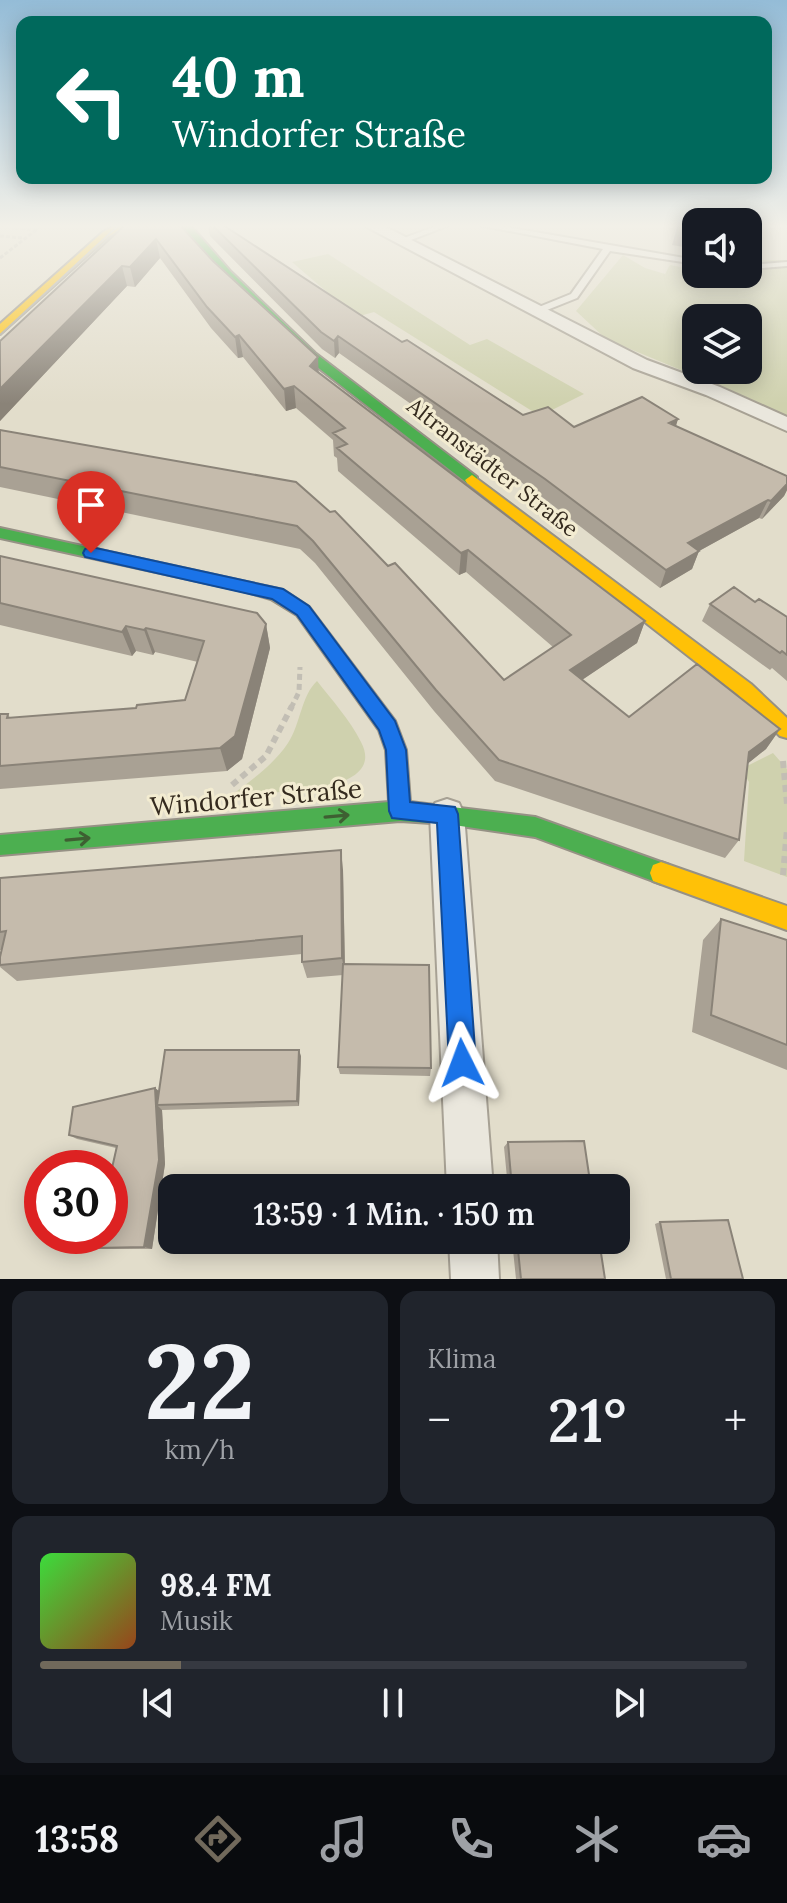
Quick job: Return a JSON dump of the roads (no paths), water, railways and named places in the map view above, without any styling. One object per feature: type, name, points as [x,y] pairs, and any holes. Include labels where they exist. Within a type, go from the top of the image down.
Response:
[{"type":"street","points":[[0,330],[49,285]]},
{"type":"street","name":"Altranstädter Straße","points":[[238,285],[311,356],[744,689],[787,730]]},
{"type":"street","points":[[486,285],[640,364],[713,391],[787,425]]},
{"type":"street","points":[[0,533],[254,588],[277,594],[303,611],[388,727],[396,750],[400,811]]},
{"type":"street","name":"Windorfer Straße","points":[[0,845],[400,811],[447,814],[535,827],[787,918]]},
{"type":"street","points":[[447,814],[469,1174]]},
{"type":"street","points":[[474,1254],[475,1279]]},
{"type":"lane","points":[[537,311],[574,296],[582,285]]},
{"type":"tram line","points":[[0,335],[54,285]]}]
